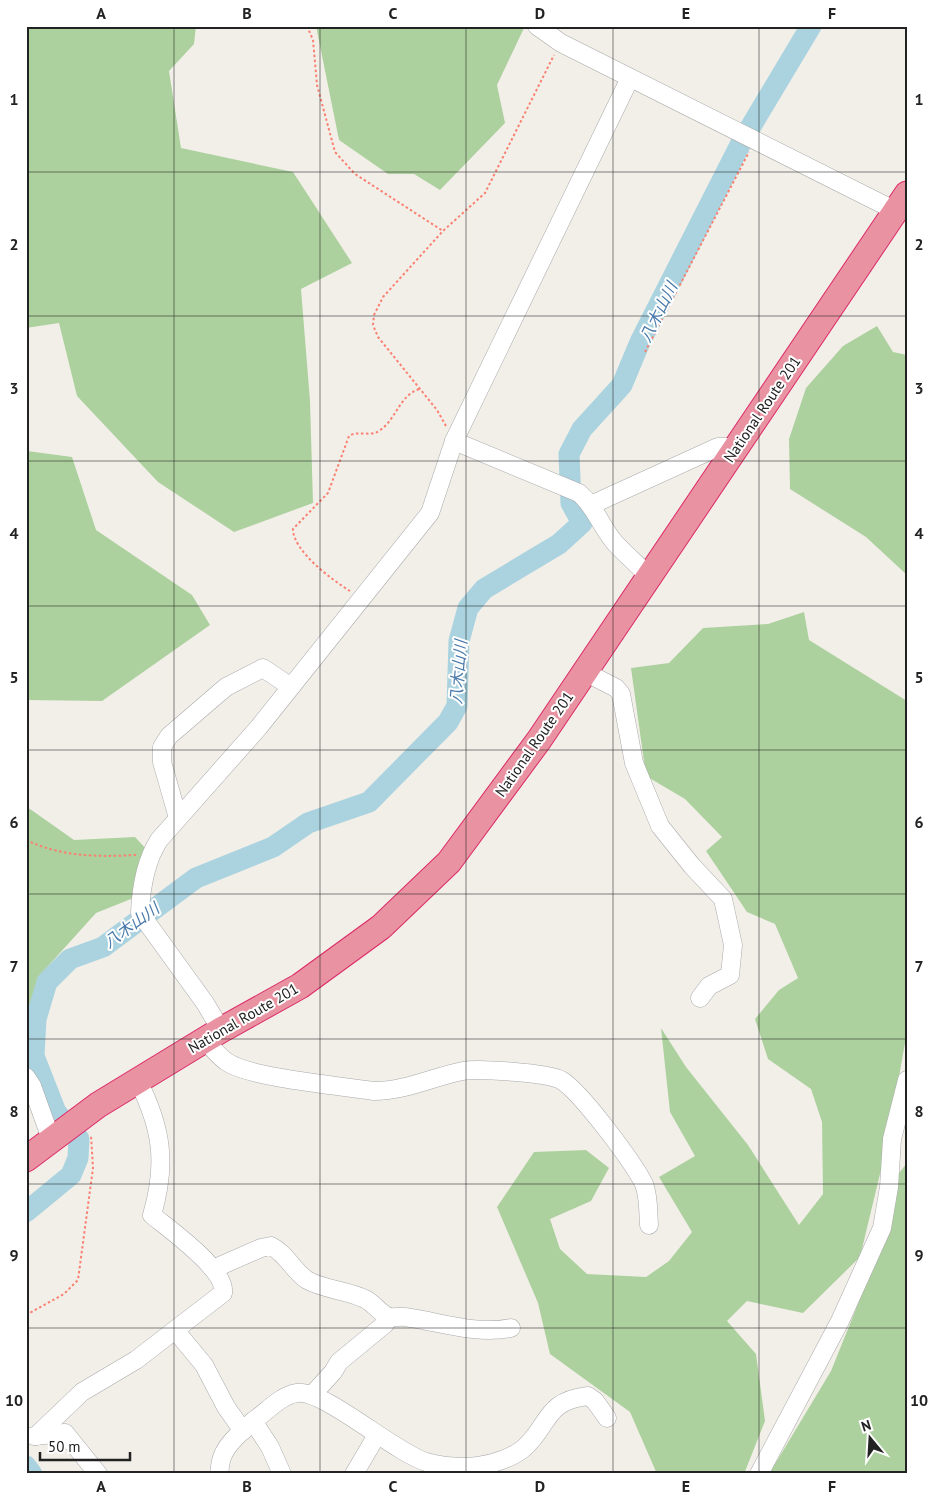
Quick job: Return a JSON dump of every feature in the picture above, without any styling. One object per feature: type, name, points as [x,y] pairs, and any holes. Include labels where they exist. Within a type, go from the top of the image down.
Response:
[{"type":"highway","name":"National Route 201","points":[[26,1158],[68,1127],[138,1081],[213,1035],[300,986],[381,927],[449,862],[539,740],[901,203]]},
{"type":"street","points":[[537,26],[561,43],[630,78],[748,135],[901,203]]},
{"type":"street","points":[[630,78],[454,441],[430,513],[291,687],[178,818],[150,854],[140,895],[143,918],[206,1003],[213,1035],[226,1062],[237,1068],[257,1073],[374,1091],[394,1091],[464,1071],[518,1073],[560,1079],[571,1088],[594,1115],[630,1162],[644,1185],[649,1225]]},
{"type":"street","points":[[454,441],[561,486],[585,499],[598,521],[615,543],[649,576]]},
{"type":"street","points":[[585,499],[718,447],[736,447]]},
{"type":"street","points":[[178,818],[162,762],[162,747],[168,736],[226,687],[263,668],[291,687]]},
{"type":"street","points":[[585,672],[616,688],[621,694],[634,763],[660,826],[692,866],[723,899],[733,944],[733,964],[730,975],[709,986],[700,998]]},
{"type":"street","points":[[26,1077],[68,1127]]},
{"type":"street","points":[[759,1474],[840,1321],[882,1228],[889,1187],[892,1139],[907,1080]]},
{"type":"street","points":[[31,1436],[82,1392],[136,1360],[223,1293],[222,1284],[206,1261],[152,1215],[162,1169],[161,1150],[149,1103],[138,1081]]},
{"type":"street","points":[[213,1269],[261,1248],[271,1246],[283,1254],[306,1279],[318,1285],[365,1299],[389,1317],[404,1317],[479,1330],[496,1331],[511,1328]]},
{"type":"street","points":[[312,1395],[329,1378],[339,1362],[385,1324],[389,1317]]},
{"type":"street","points":[[175,1330],[204,1365],[226,1408],[270,1447],[282,1474]]},
{"type":"street","points":[[219,1474],[223,1455],[248,1426],[285,1397],[298,1393],[312,1395],[424,1461],[449,1467],[480,1465],[510,1457],[524,1448],[555,1407],[572,1398],[588,1396],[607,1418]]},
{"type":"street","points":[[31,1436],[65,1433],[98,1474]]},
{"type":"street","points":[[354,1474],[377,1435]]},
{"type":"path","points":[[307,26],[312,40],[317,85],[335,152],[355,174],[443,231]]},
{"type":"path","points":[[454,441],[437,410],[378,337],[373,325],[374,315],[383,297],[443,231],[485,193],[561,43]]},
{"type":"path","points":[[646,352],[748,135]]},
{"type":"path","points":[[362,599],[336,582],[306,554],[293,533],[293,528],[328,494],[343,459],[349,436],[377,432],[387,425],[407,395],[419,389]]},
{"type":"path","points":[[26,840],[63,853],[89,857],[150,854]]},
{"type":"path","points":[[26,1315],[64,1294],[78,1280],[93,1168],[92,1143],[68,1127]]},
{"type":"green space","points":[[26,26],[196,26],[194,44],[169,71],[181,148],[293,172],[352,263],[301,289],[310,401],[313,503],[234,532],[158,482],[77,396],[59,323],[26,328]]},
{"type":"green space","points":[[316,26],[525,26],[497,85],[505,123],[440,190],[414,174],[388,174],[339,140]]},
{"type":"green space","points":[[877,326],[893,352],[907,355],[907,575],[866,537],[790,489],[789,439],[806,388],[843,346]]},
{"type":"green space","points":[[27,451],[72,457],[96,530],[192,595],[210,625],[102,701],[26,700]]},
{"type":"green space","points":[[804,612],[809,640],[907,701],[907,1032],[886,1149],[860,1257],[803,1313],[747,1301],[727,1321],[756,1354],[765,1421],[744,1474],[657,1474],[630,1412],[550,1354],[538,1303],[497,1207],[534,1152],[586,1150],[609,1168],[591,1201],[550,1219],[560,1249],[587,1274],[646,1277],[669,1261],[692,1232],[659,1177],[695,1156],[670,1112],[661,1028],[686,1067],[748,1145],[799,1225],[823,1194],[822,1122],[811,1089],[768,1059],[755,1019],[779,990],[798,978],[775,924],[747,912],[706,851],[722,837],[685,799],[646,776],[631,668],[669,663],[703,628],[768,624]]},
{"type":"green space","points":[[26,809],[30,809],[74,840],[135,837],[147,850],[141,895],[96,913],[40,975],[31,1044],[26,1042]]},
{"type":"green space","points":[[907,1163],[907,1474],[769,1474],[831,1371],[856,1309],[883,1227],[895,1178]]},
{"type":"waterway","name":"八木山川","points":[[26,1212],[71,1175],[78,1158],[79,1139],[56,1112],[34,1056],[36,1019],[47,982],[70,959],[103,947],[196,878],[273,847],[308,823],[369,802],[448,722],[457,706],[459,641],[468,608],[484,589],[559,544],[582,523],[571,503],[569,454],[582,429],[622,385],[640,342],[741,143],[811,26]]},
{"type":"waterway","name":"八木山川","points":[[26,1466],[32,1474]]}]
